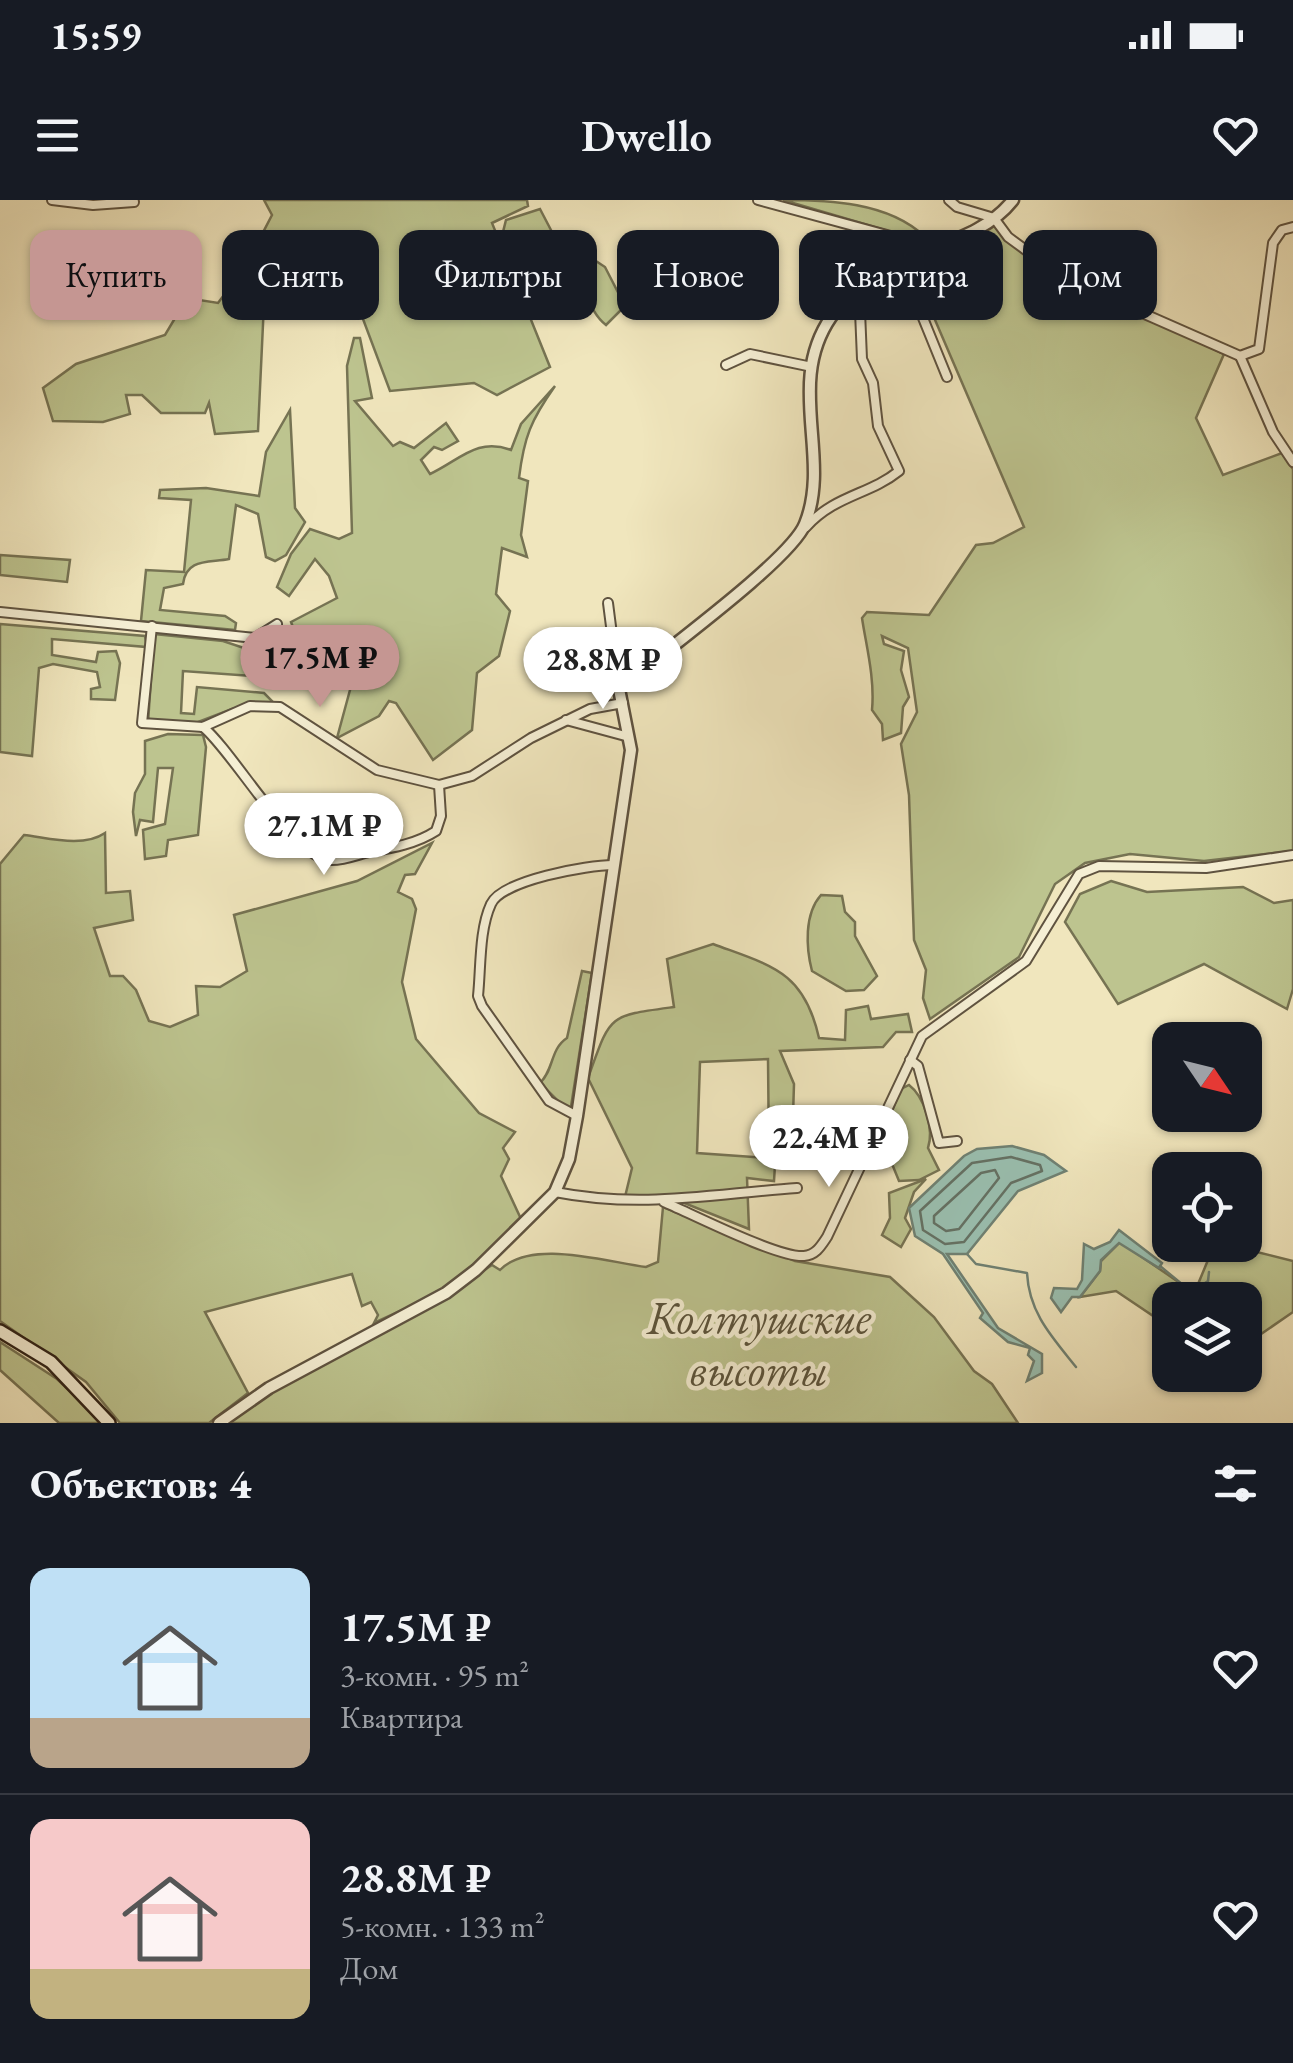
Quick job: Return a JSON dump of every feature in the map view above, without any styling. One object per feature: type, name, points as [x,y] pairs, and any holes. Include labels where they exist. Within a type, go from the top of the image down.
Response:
[{"type":"main road","points":[[0,1331],[51,1362],[109,1423]]},
{"type":"street","points":[[52,200],[92,205],[134,202]]},
{"type":"street","points":[[758,200],[868,230]]},
{"type":"street","points":[[949,200],[994,218],[1008,237],[1065,279],[1240,356],[1273,432],[1293,462]]},
{"type":"street","points":[[968,230],[994,218],[1013,200]]},
{"type":"street","points":[[1240,356],[1259,349],[1273,243],[1282,230],[1293,227]]},
{"type":"street","points":[[800,534],[813,485],[808,402],[812,367],[832,320]]},
{"type":"street","points":[[619,690],[852,492],[871,489],[898,472],[878,426],[873,383],[862,359],[860,320]]},
{"type":"street","points":[[924,320],[947,377]]},
{"type":"street","points":[[726,365],[750,354],[812,367]]},
{"type":"street","points":[[219,1423],[269,1388],[446,1294],[497,1251],[555,1192],[569,1159],[577,1116],[630,737],[619,690],[608,603]]},
{"type":"street","points":[[0,612],[255,638],[277,624]]},
{"type":"street","points":[[152,626],[142,723],[202,727],[250,706],[280,707],[377,770],[439,785],[472,776],[590,708],[623,703]]},
{"type":"street","points":[[566,720],[630,737]]},
{"type":"street","points":[[202,727],[220,740],[282,823],[313,856],[330,860],[413,842],[436,831],[441,816],[439,785]]},
{"type":"street","points":[[664,1202],[799,1256],[818,1250],[910,1060],[930,1028],[1026,961],[1079,874],[1099,866],[1206,868],[1293,855]]},
{"type":"street","points":[[577,1116],[549,1100],[482,1006],[478,996],[487,916],[491,902],[502,892],[574,870],[613,866]]},
{"type":"street","points":[[910,1060],[918,1066],[939,1143],[957,1141]]},
{"type":"street","points":[[555,1192],[624,1202],[664,1202],[797,1188]]},
{"type":"green space","points":[[264,200],[527,200],[528,206],[492,223],[495,230],[399,230],[399,320],[531,320],[550,367],[497,395],[474,383],[390,391],[363,320],[379,320],[379,230],[264,230],[272,215]]},
{"type":"green space","points":[[783,200],[857,205],[893,216],[916,230],[885,230]]},
{"type":"green space","points":[[540,209],[551,230],[504,230],[506,220]]},
{"type":"green space","points":[[994,223],[1002,230],[979,230]]},
{"type":"green space","points":[[1003,231],[1023,248],[1023,320],[1152,320],[1224,354],[1196,418],[1223,475],[1282,453],[1293,469],[1293,851],[1204,861],[1130,854],[1085,863],[1055,884],[1019,957],[930,1019],[923,998],[926,970],[914,940],[909,795],[901,744],[917,712],[908,648],[882,636],[884,644],[904,651],[901,670],[909,697],[903,707],[901,733],[883,740],[882,724],[872,710],[862,618],[867,612],[929,615],[976,545],[993,543],[1024,527],[935,320],[1003,320]]},
{"type":"green space","points":[[597,262],[605,267],[617,290],[617,314],[606,325],[599,319]]},
{"type":"green space","points":[[222,298],[222,320],[263,320],[258,431],[215,434],[209,403],[205,413],[161,413],[142,395],[126,395],[130,414],[103,422],[53,421],[43,388],[76,364],[165,335],[174,320],[202,320],[202,300],[218,303]]},
{"type":"green space","points":[[354,338],[360,338],[372,398],[355,401],[393,446],[400,442],[414,448],[446,423],[458,441],[442,450],[434,447],[421,460],[430,474],[478,448],[511,450],[521,424],[555,386],[530,429],[521,464],[519,478],[528,481],[521,535],[527,557],[502,548],[496,594],[510,611],[499,656],[477,673],[472,730],[433,760],[396,703],[389,701],[379,716],[337,738],[350,690],[367,666],[349,651],[343,635],[296,635],[291,622],[337,598],[329,576],[315,559],[289,596],[277,587],[291,554],[310,529],[339,539],[352,533],[347,366]]},
{"type":"green space","points":[[290,410],[295,508],[305,522],[286,555],[275,561],[266,557],[258,514],[236,505],[229,559],[194,566],[183,584],[164,588],[160,610],[225,616],[236,623],[235,630],[141,621],[146,570],[184,572],[191,500],[159,498],[160,490],[206,488],[259,496],[266,452]]},
{"type":"green space","points":[[0,555],[70,560],[67,582],[0,575]]},
{"type":"green space","points":[[0,624],[145,636],[147,647],[52,639],[52,655],[96,662],[98,652],[116,651],[120,663],[115,700],[91,699],[91,689],[100,687],[97,672],[53,664],[39,668],[32,756],[0,752]]},
{"type":"green space","points":[[154,634],[223,641],[247,649],[251,658],[275,667],[280,680],[271,686],[268,677],[183,671],[181,713],[194,714],[197,687],[264,693],[274,703],[232,709],[193,724],[148,723]]},
{"type":"green space","points":[[168,734],[203,735],[206,747],[198,835],[168,840],[166,856],[145,859],[143,830],[165,824],[173,768],[158,768],[153,822],[140,820],[136,836],[135,793],[145,774],[145,741]]},
{"type":"green space","name":"Колтушские высоты","points":[[105,833],[106,893],[130,891],[133,920],[94,928],[110,976],[123,976],[136,990],[149,1021],[170,1027],[198,1015],[196,986],[220,987],[247,971],[234,915],[357,881],[432,843],[415,874],[405,875],[398,892],[412,899],[416,909],[402,982],[416,1039],[479,1113],[515,1132],[503,1148],[509,1159],[501,1176],[521,1219],[449,1290],[436,1292],[434,1303],[492,1265],[500,1270],[530,1255],[570,1255],[646,1267],[658,1262],[663,1207],[795,1261],[890,1277],[934,1317],[974,1371],[992,1384],[1018,1423],[226,1423],[260,1398],[433,1296],[374,1323],[378,1315],[371,1302],[362,1306],[352,1274],[205,1312],[248,1393],[209,1423],[120,1423],[86,1382],[0,1321],[0,864],[24,835],[76,841]]},
{"type":"green space","points":[[1111,881],[1147,892],[1243,887],[1274,903],[1293,900],[1293,989],[1287,1009],[1204,964],[1118,1004],[1065,922],[1080,894]]},
{"type":"green space","points":[[821,895],[842,896],[845,912],[855,922],[855,936],[877,976],[864,990],[846,991],[812,971],[808,932],[815,903]]},
{"type":"green space","points":[[713,944],[769,966],[804,998],[819,1038],[845,1040],[846,1010],[868,1006],[871,1019],[908,1014],[912,1032],[896,1032],[883,1047],[780,1051],[794,1084],[793,1116],[778,1117],[774,1181],[747,1178],[749,1229],[667,1196],[624,1201],[632,1168],[588,1078],[614,1022],[636,1013],[674,1007],[667,959]],"holes":[[[768,1059],[769,1158],[697,1153],[700,1062]]]},
{"type":"green space","points":[[582,971],[592,973],[570,1113],[540,1083],[567,1038]]},
{"type":"green space","points":[[909,1085],[920,1097],[927,1114],[928,1148],[939,1170],[919,1180],[899,1181],[881,1137],[901,1089]]},
{"type":"green space","points":[[926,1179],[914,1192],[905,1218],[911,1229],[901,1247],[882,1235],[890,1218],[889,1193]]},
{"type":"green space","points":[[1120,1242],[1179,1282],[1152,1282],[1152,1315],[1116,1291],[1080,1297],[1100,1271],[1101,1261]]},
{"type":"green space","points":[[1262,1253],[1293,1261],[1293,1312],[1262,1333],[1262,1282],[1199,1282],[1207,1262],[1262,1262]]},
{"type":"green space","points":[[0,1342],[57,1379],[104,1423],[59,1423],[0,1370]]},
{"type":"water","points":[[1012,1146],[1044,1155],[1066,1171],[1018,1191],[967,1254],[947,1254],[998,1328],[1042,1354],[1042,1373],[1027,1381],[1034,1361],[1028,1355],[1030,1348],[1008,1342],[980,1318],[983,1313],[943,1254],[915,1236],[909,1208],[964,1156],[977,1149]]},
{"type":"water","points":[[1119,1230],[1152,1255],[1152,1262],[1162,1263],[1159,1268],[1119,1243],[1101,1260],[1100,1271],[1080,1297],[1072,1297],[1061,1312],[1051,1298],[1054,1288],[1077,1289],[1082,1280],[1084,1244],[1094,1249],[1110,1242]]},
{"type":"waterway","points":[[967,1254],[976,1264],[1027,1273],[1037,1312],[1076,1367]]},
{"type":"waterway","points":[[1160,1266],[1183,1285],[1196,1289],[1208,1281],[1209,1272]]}]
